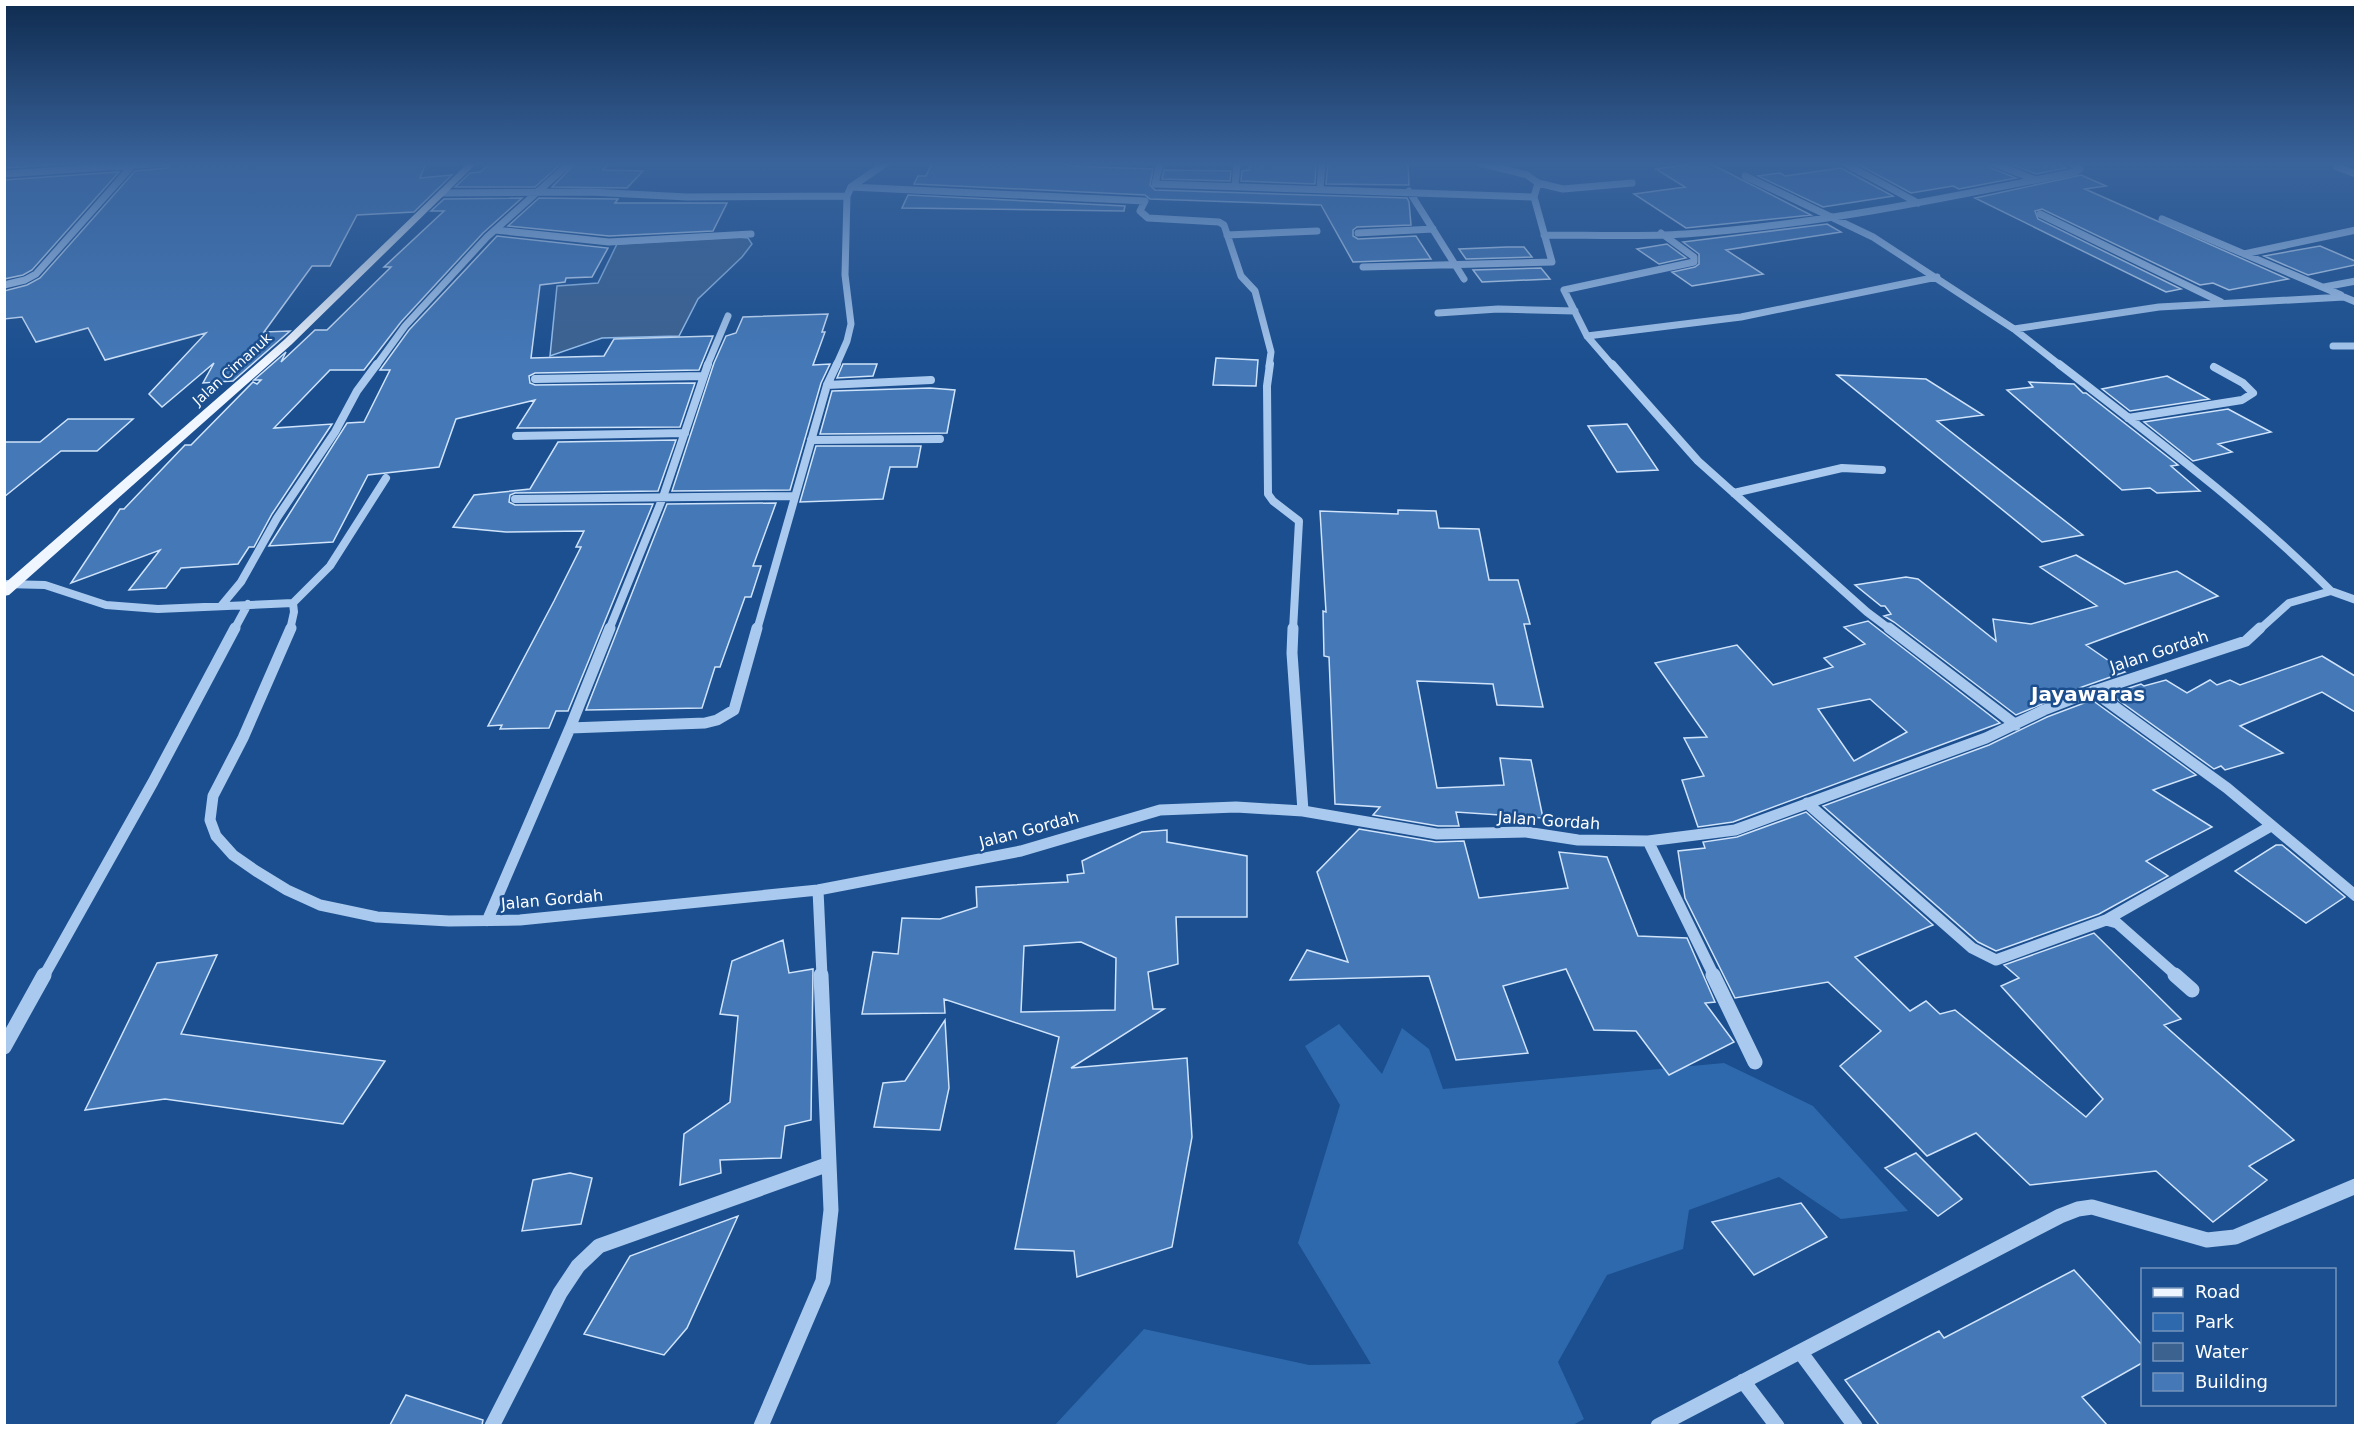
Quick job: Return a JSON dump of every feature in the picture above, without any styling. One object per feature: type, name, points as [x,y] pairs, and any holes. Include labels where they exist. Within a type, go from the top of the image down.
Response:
[{"type":"main road","name":"Jalan Cimanuk","points":[[8,586],[288,342],[404,230]]},
{"type":"street","points":[[4,285],[26,280],[36,274],[75,230]]},
{"type":"street","points":[[221,606],[241,582],[277,518],[335,432],[357,391],[405,326],[452,273],[495,230],[609,242],[751,234]]},
{"type":"street","points":[[570,728],[705,723],[717,720],[734,710],[827,385],[847,341],[851,324],[845,275],[847,230]]},
{"type":"street","points":[[1225,230],[1241,276],[1255,291],[1271,352],[1267,386],[1268,494],[1273,501],[1299,521],[1292,653],[1303,811]]},
{"type":"street","points":[[1358,233],[1419,230]]},
{"type":"street","points":[[1433,230],[1464,279]]},
{"type":"street","points":[[1363,267],[1552,262],[1543,230]]},
{"type":"street","points":[[1544,235],[1683,234],[1731,230]]},
{"type":"street","points":[[1858,230],[2014,328],[2219,488],[2291,551],[2331,591],[2355,600]]},
{"type":"street","points":[[2072,230],[2223,303]]},
{"type":"street","points":[[2187,230],[2355,302]]},
{"type":"street","points":[[2244,254],[2355,230]]},
{"type":"street","points":[[1227,235],[1317,231]]},
{"type":"street","points":[[1661,233],[1694,257],[1694,262],[1564,290],[1587,336],[1698,461],[1867,612],[2016,726]]},
{"type":"street","points":[[1587,336],[1741,316],[1937,278]]},
{"type":"street","points":[[2324,287],[2355,281]]},
{"type":"street","points":[[2014,328],[2159,307],[2344,297]]},
{"type":"street","points":[[1438,313],[1498,309],[1575,311]]},
{"type":"street","points":[[487,921],[570,728],[663,497],[703,376],[728,316]]},
{"type":"street","points":[[2333,346],[2355,346]]},
{"type":"street","points":[[2128,418],[2242,400],[2251,396],[2253,393],[2243,383],[2214,367]]},
{"type":"street","points":[[535,379],[703,376]]},
{"type":"street","points":[[827,385],[931,380]]},
{"type":"street","points":[[516,436],[685,433]]},
{"type":"street","points":[[811,440],[940,439]]},
{"type":"street","points":[[1734,493],[1842,468],[1882,470]]},
{"type":"street","points":[[8,586],[56,587],[106,605],[158,609],[293,603],[330,566],[386,478]]},
{"type":"street","points":[[515,499],[794,496]]},
{"type":"street","name":"Jalan Gordah","points":[[293,603],[292,625],[280,654],[235,756],[217,786],[210,812],[212,825],[223,848],[269,881],[329,908],[390,919],[487,921],[520,920],[818,890],[1021,851],[1160,810],[1236,807],[1303,811],[1437,834],[1526,832],[1578,840],[1648,841],[1735,830],[1892,774],[2016,726],[2044,710],[2093,691],[2246,640],[2289,603],[2331,591]]},
{"type":"street","points":[[4,1047],[159,771],[248,604]]},
{"type":"street","points":[[2093,691],[2227,788],[2355,896]]},
{"type":"street","points":[[1807,803],[1972,948],[1996,960],[2106,920],[2271,826]]},
{"type":"street","points":[[1648,841],[1755,1062]]},
{"type":"street","points":[[760,1425],[823,1281],[831,1210],[818,890]]},
{"type":"street","points":[[2106,920],[2117,923],[2192,990]]},
{"type":"street","points":[[492,1425],[560,1293],[589,1254],[599,1246],[829,1164]]},
{"type":"street","points":[[1658,1425],[1801,1353],[2050,1221],[2078,1209],[2092,1207],[2207,1240],[2235,1237],[2355,1186]]},
{"type":"street","points":[[1801,1353],[1855,1425]]},
{"type":"street","points":[[1743,1381],[1776,1425]]},
{"type":"green space","points":[[1339,1024],[1382,1074],[1402,1028],[1429,1049],[1443,1089],[1724,1063],[1813,1106],[1908,1211],[1841,1219],[1779,1177],[1689,1210],[1683,1249],[1607,1275],[1558,1362],[1584,1419],[1573,1425],[1054,1426],[1144,1329],[1309,1365],[1371,1364],[1298,1243],[1340,1105],[1305,1046]]},
{"type":"water","points":[[748,238],[752,244],[742,257],[698,299],[679,336],[602,338],[550,356],[557,286],[598,283],[617,244]]},
{"type":"building","points":[[4,230],[68,230],[32,270],[23,275],[4,279]]},
{"type":"building","points":[[83,230],[349,230],[330,266],[312,266],[264,332],[290,331],[233,381],[203,383],[214,363],[162,407],[149,394],[206,333],[105,360],[88,328],[36,342],[22,317],[4,319],[4,291],[27,285],[40,278]]},
{"type":"building","points":[[424,230],[487,230],[401,322],[364,370],[330,370],[274,428],[332,424],[272,514],[254,547],[249,547],[238,564],[181,568],[166,588],[129,590],[160,550],[71,583],[120,509],[124,509],[185,445],[191,445],[253,382],[257,384],[261,380],[254,380],[286,352],[281,362],[315,330],[327,330],[391,267],[384,267]]},
{"type":"building","points":[[546,230],[714,230],[713,231],[609,236]]},
{"type":"building","points":[[1335,230],[1353,230],[1353,236],[1358,239],[1416,236],[1431,259],[1353,262]]},
{"type":"building","points":[[1781,230],[1837,230],[1841,232],[1726,250],[1763,274],[1692,286],[1672,272],[1699,264],[1699,254],[1683,242]]},
{"type":"building","points":[[2039,230],[2060,230],[2181,289],[2166,292]]},
{"type":"building","points":[[2085,230],[2177,230],[2288,279],[2229,290],[2213,283],[2200,285]]},
{"type":"building","points":[[497,236],[608,248],[592,277],[566,278],[565,282],[540,285],[531,358],[604,356],[614,339],[713,336],[699,370],[535,373],[529,376],[530,383],[535,385],[695,383],[680,427],[517,428],[535,400],[456,419],[439,467],[368,475],[333,542],[269,546],[347,423],[364,422],[390,370],[380,370],[409,330]]},
{"type":"building","points":[[1667,244],[1686,258],[1659,264],[1637,249]]},
{"type":"building","points":[[2320,246],[2355,261],[2355,265],[2308,275],[2264,256]]},
{"type":"building","points":[[1524,247],[1532,257],[1466,259],[1459,249]]},
{"type":"building","points":[[1541,268],[1550,279],[1482,282],[1473,270]]},
{"type":"building","points":[[828,314],[822,332],[825,332],[813,365],[830,364],[821,383],[790,490],[672,491],[714,363],[726,336],[736,333],[743,317]]},
{"type":"building","points":[[1216,358],[1258,360],[1256,386],[1213,385]]},
{"type":"building","points":[[843,364],[877,364],[873,376],[837,378]]},
{"type":"building","points":[[1837,375],[1926,379],[1983,415],[1937,421],[2083,535],[2042,542]]},
{"type":"building","points":[[2167,376],[2209,399],[2130,411],[2102,389]]},
{"type":"building","points":[[2029,382],[2074,384],[2178,465],[2171,466],[2200,491],[2157,493],[2150,488],[2122,490],[2007,390],[2033,387]]},
{"type":"building","points":[[930,388],[955,390],[947,433],[820,434],[832,391]]},
{"type":"building","points":[[2228,409],[2271,432],[2218,444],[2232,452],[2193,461],[2144,422]]},
{"type":"building","points":[[68,419],[133,419],[97,451],[61,451],[4,497],[4,442],[40,442]]},
{"type":"building","points":[[1627,424],[1658,470],[1617,472],[1588,426]]},
{"type":"building","points":[[676,440],[658,491],[515,493],[510,495],[509,502],[515,505],[653,504],[568,711],[556,711],[549,728],[500,729],[502,725],[488,726],[581,547],[576,547],[584,531],[506,532],[453,527],[474,495],[530,489],[558,442]]},
{"type":"building","points":[[816,446],[921,446],[917,467],[890,467],[883,499],[800,502]]},
{"type":"building","points":[[776,503],[753,566],[761,566],[751,597],[745,597],[720,667],[715,667],[702,708],[586,710],[667,504]]},
{"type":"building","points":[[1398,510],[1436,511],[1439,528],[1479,529],[1489,580],[1518,580],[1530,624],[1524,624],[1543,707],[1497,705],[1493,684],[1417,681],[1437,788],[1504,785],[1500,758],[1531,760],[1543,818],[1456,812],[1459,826],[1438,826],[1373,815],[1380,807],[1335,804],[1329,657],[1324,656],[1323,611],[1326,612],[1320,511],[1398,514]]},
{"type":"building","points":[[2076,555],[2125,584],[2177,571],[2218,596],[2086,645],[2125,672],[2082,687],[2016,715],[1884,616],[1891,614],[1885,606],[1881,606],[1855,585],[1906,577],[1918,579],[1996,641],[1993,619],[2031,624],[2097,606],[2040,567]]},
{"type":"building","points":[[1868,621],[2000,723],[1733,822],[1698,827],[1682,780],[1704,776],[1684,738],[1707,737],[1655,663],[1737,645],[1773,685],[1833,667],[1824,658],[1865,644],[1844,627]],"holes":[[[1870,699],[1907,732],[1854,761],[1818,709]]]},
{"type":"building","points":[[2322,656],[2355,676],[2355,712],[2322,692],[2240,726],[2283,753],[2225,770],[2221,766],[2214,769],[2110,694],[2141,684],[2144,686],[2166,680],[2187,693],[2210,680],[2217,685],[2230,680],[2240,685]]},
{"type":"building","points":[[2092,700],[2196,775],[2153,790],[2212,827],[2146,861],[2168,876],[2099,914],[1996,951],[1978,942],[1823,806],[1989,745],[2047,717]]},
{"type":"building","points":[[1806,812],[1933,925],[1855,957],[1910,1011],[1926,1001],[1940,1014],[1955,1010],[2086,1117],[2103,1099],[2001,986],[2019,978],[2004,965],[2094,933],[2181,1019],[2164,1025],[2294,1140],[2249,1166],[2267,1180],[2213,1222],[2156,1171],[2030,1185],[1976,1133],[1927,1156],[1840,1066],[1881,1031],[1828,982],[1735,998],[1685,898],[1678,851],[1705,848],[1703,842],[1737,837]]},
{"type":"building","points":[[1359,829],[1436,842],[1464,841],[1479,898],[1568,888],[1559,852],[1607,857],[1638,936],[1687,938],[1715,1002],[1705,1003],[1734,1042],[1669,1075],[1636,1031],[1594,1030],[1566,969],[1503,986],[1528,1053],[1456,1060],[1429,976],[1290,980],[1307,950],[1348,962],[1317,872]]},
{"type":"building","points":[[1167,830],[1167,842],[1247,856],[1247,917],[1176,917],[1178,964],[1148,972],[1153,1009],[1164,1009],[1071,1068],[1187,1058],[1192,1137],[1172,1247],[1077,1277],[1074,1251],[1015,1249],[1059,1037],[944,999],[945,1013],[862,1014],[873,952],[898,954],[902,918],[940,919],[977,907],[976,887],[1068,882],[1067,875],[1084,873],[1082,861],[1142,832]],"holes":[[[1081,942],[1116,958],[1115,1010],[1021,1012],[1024,946]]]},
{"type":"building","points":[[2276,845],[2282,845],[2345,897],[2306,923],[2235,871]]},
{"type":"building","points":[[783,940],[789,973],[813,969],[811,1120],[785,1126],[781,1158],[720,1160],[721,1173],[680,1185],[684,1134],[730,1102],[738,1016],[720,1014],[732,961]]},
{"type":"building","points":[[217,955],[181,1034],[385,1061],[343,1124],[165,1099],[85,1110],[157,963]]},
{"type":"building","points":[[945,1020],[949,1088],[940,1130],[874,1127],[883,1083],[905,1081]]},
{"type":"building","points":[[1916,1153],[1962,1199],[1938,1216],[1885,1168]]},
{"type":"building","points":[[570,1173],[592,1178],[581,1224],[522,1231],[533,1180]]},
{"type":"building","points":[[1801,1203],[1827,1237],[1754,1275],[1712,1222]]},
{"type":"building","points":[[738,1216],[687,1328],[664,1355],[584,1334],[630,1256]]},
{"type":"building","points":[[2074,1270],[2141,1344],[2141,1364],[2082,1397],[2107,1425],[1879,1425],[1845,1380],[1939,1331],[1944,1338]]},
{"type":"building","points":[[406,1395],[483,1420],[482,1425],[390,1425]]},
{"type":"district","name":"Jayawaras","points":[[2088,694]]}]
